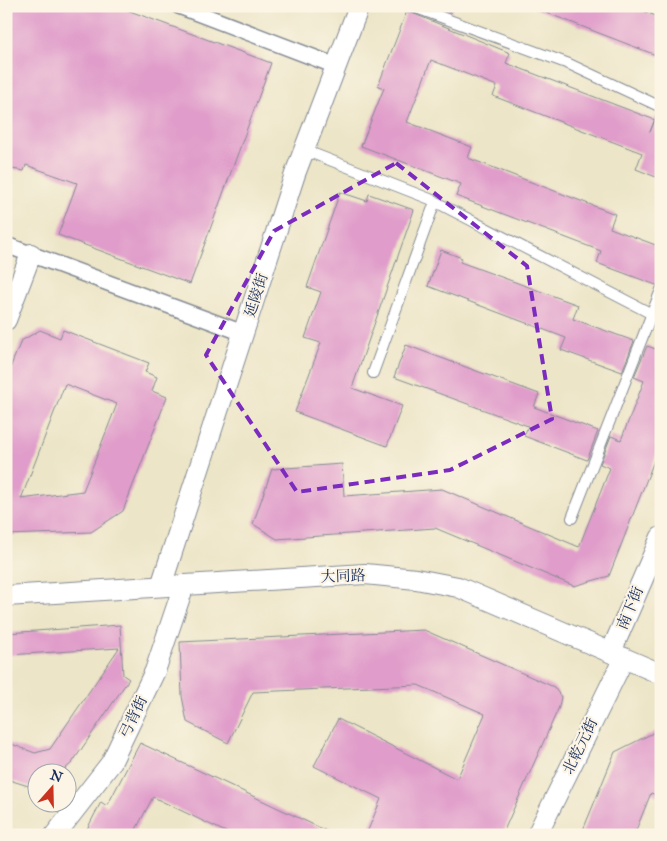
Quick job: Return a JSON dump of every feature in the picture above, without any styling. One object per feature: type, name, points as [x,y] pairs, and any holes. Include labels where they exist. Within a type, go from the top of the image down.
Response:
[{"type":"street","points":[[179,6],[336,66]]},
{"type":"street","name":"延陵街","points":[[161,586],[304,150],[359,6]]},
{"type":"street","points":[[6,245],[243,332]]},
{"type":"street","points":[[6,320],[31,254]]},
{"type":"street","name":"南下街","points":[[617,655],[659,545]]},
{"type":"street","name":"大同路","points":[[6,596],[365,574],[416,579],[458,587],[661,674]]},
{"type":"street","name":"弓背街","points":[[54,835],[111,763],[155,671],[184,585]]},
{"type":"street","name":"北乾元街","points":[[541,833],[617,655]]},
{"type":"lane","points":[[411,6],[569,64],[661,107]]},
{"type":"lane","points":[[304,150],[435,202],[652,314]]},
{"type":"lane","points":[[374,373],[435,202]]},
{"type":"lane","points":[[572,518],[661,290]]},
{"type":"highlighted area","points":[[396,163],[527,266],[552,419],[450,470],[297,492],[206,355],[274,231]]},
{"type":"building","points":[[6,6],[116,6],[271,63],[190,284],[58,235],[77,183],[26,165],[24,171],[6,168]]},
{"type":"building","points":[[432,6],[454,6],[451,13]]},
{"type":"building","points":[[534,6],[630,6],[661,18],[661,57],[534,8]]},
{"type":"building","points":[[407,11],[510,53],[506,63],[654,120],[657,113],[661,114],[661,179],[636,169],[642,153],[493,96],[497,86],[431,60],[407,122],[472,147],[468,158],[615,214],[610,228],[661,247],[661,283],[656,285],[597,263],[601,251],[456,196],[461,184],[361,146],[384,88],[378,86]]},
{"type":"building","points":[[340,192],[367,201],[369,194],[414,210],[352,388],[402,406],[387,446],[295,412],[321,343],[305,338],[321,292],[307,287]]},
{"type":"building","points":[[441,250],[462,258],[460,262],[578,305],[573,319],[634,341],[622,372],[561,350],[566,338],[428,286]]},
{"type":"building","points":[[40,330],[60,338],[63,330],[149,363],[145,372],[157,377],[152,391],[167,397],[123,511],[91,532],[6,535],[6,378],[21,341]],"holes":[[[65,384],[117,404],[83,491],[21,499]]]},
{"type":"building","points":[[659,341],[661,443],[609,576],[574,586],[435,528],[277,539],[253,524],[272,469],[342,464],[344,496],[442,489],[579,547],[610,468],[600,464],[611,436],[621,440],[644,381],[634,377],[647,346],[656,349]]},
{"type":"building","points":[[406,345],[539,394],[534,407],[598,431],[587,460],[524,436],[528,426],[394,377]]},
{"type":"building","points":[[120,625],[123,675],[129,679],[72,763],[28,764],[28,786],[6,779],[6,742],[35,753],[50,749],[119,648],[8,655],[7,633]]},
{"type":"building","points":[[424,630],[554,687],[561,697],[559,707],[502,835],[366,835],[381,799],[314,766],[338,719],[457,779],[485,714],[418,685],[253,692],[228,743],[187,722],[182,696],[180,642]]},
{"type":"building","points":[[661,729],[661,797],[651,793],[634,835],[581,835],[615,752]]},
{"type":"building","points":[[140,743],[335,835],[232,835],[153,797],[133,835],[84,835],[101,802],[107,806]]}]
